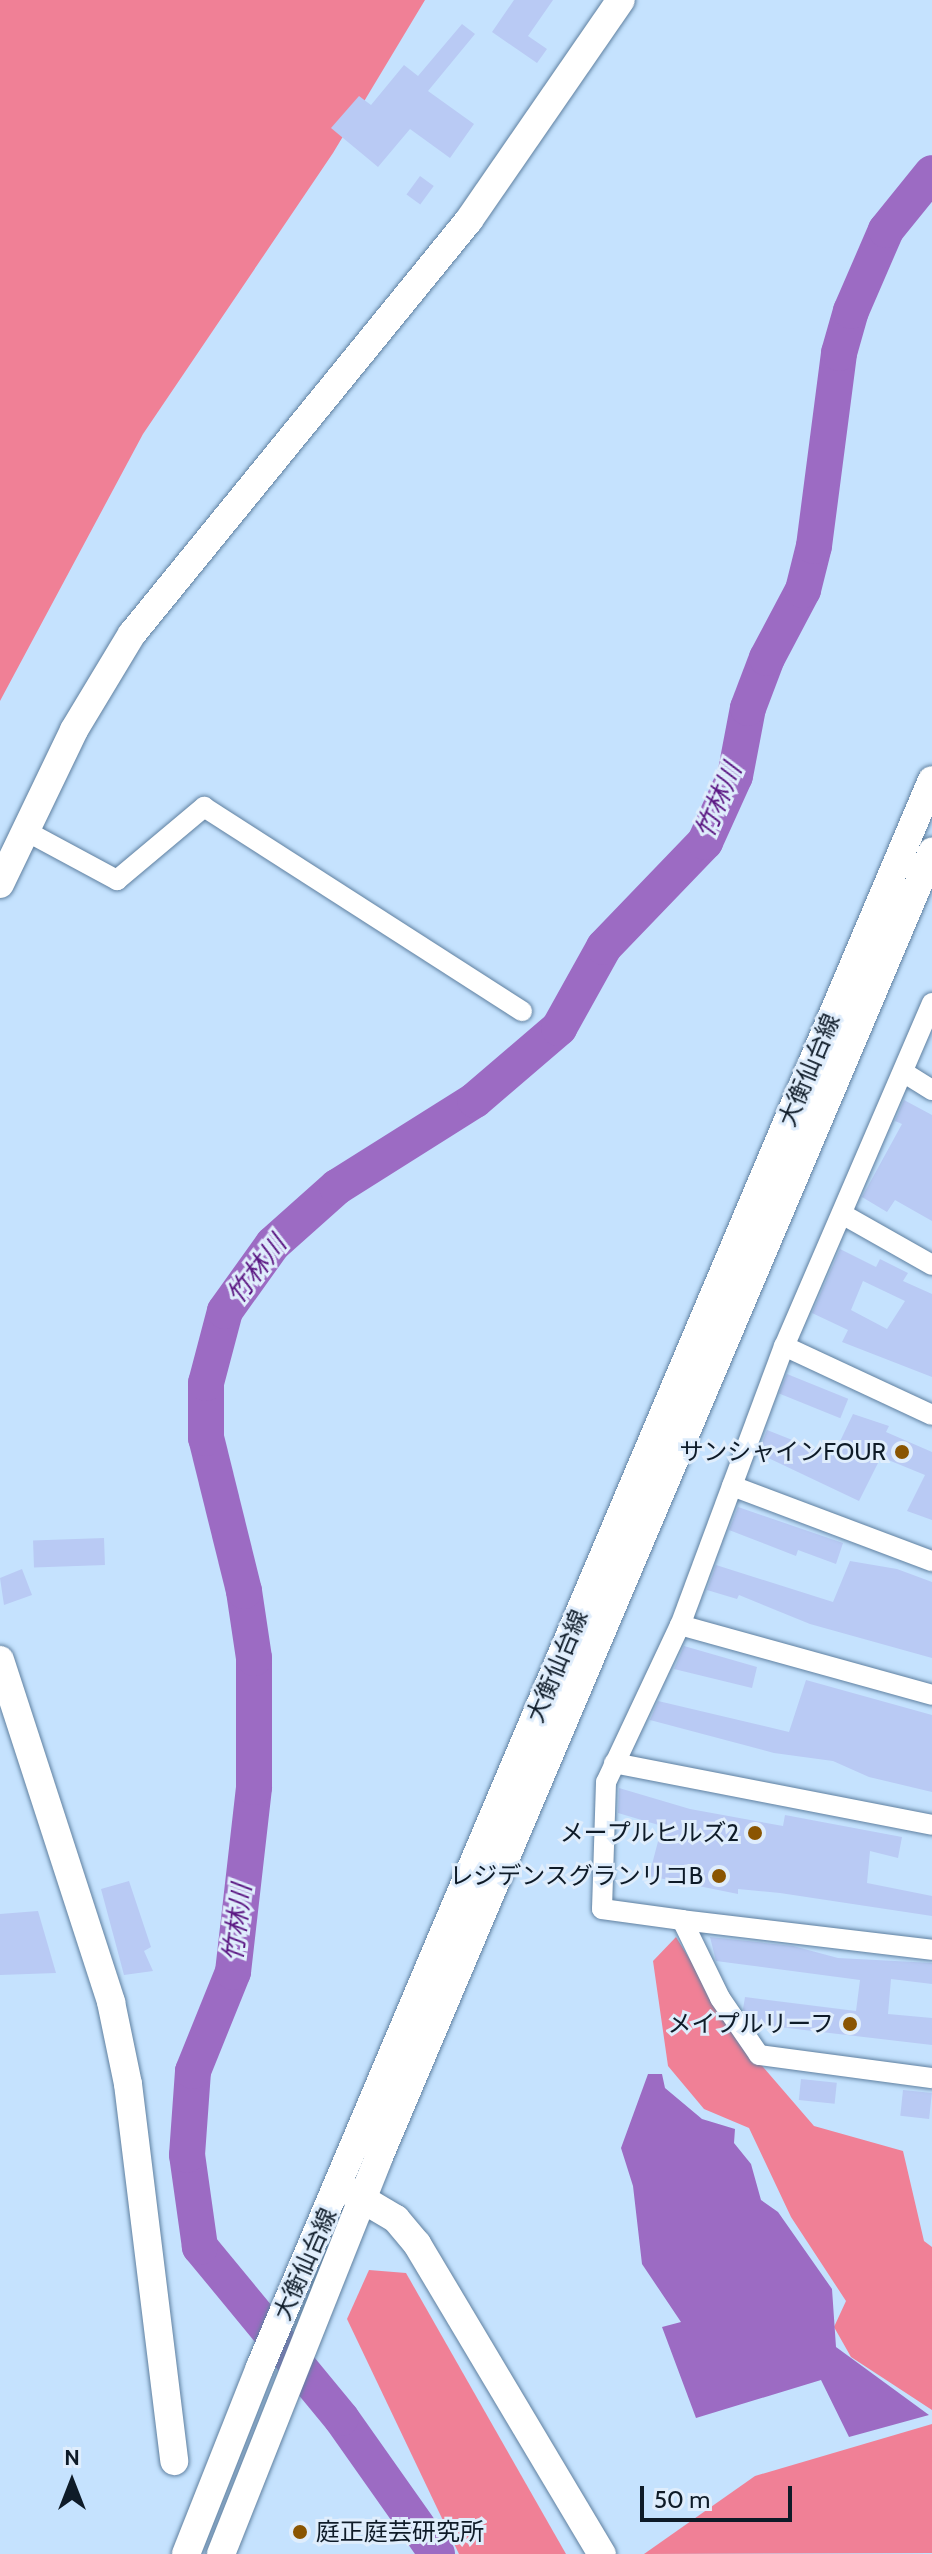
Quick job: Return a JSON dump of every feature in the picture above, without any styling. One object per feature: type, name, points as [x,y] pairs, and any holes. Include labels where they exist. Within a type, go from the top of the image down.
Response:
[{"type":"main road","points":[[0,884],[74,730],[132,634],[469,220],[621,0]]},
{"type":"main road","name":"大衡仙台線","points":[[221,2554],[310,2323],[352,2191],[932,780]]},
{"type":"main road","name":"大衡仙台線","points":[[186,2554],[288,2302],[352,2191],[932,852]]},
{"type":"main road","points":[[0,1660],[111,2002],[128,2084],[174,2461]]},
{"type":"main road","points":[[352,2191],[396,2219],[417,2244],[602,2554]]},
{"type":"street","points":[[24,830],[117,880],[204,807],[522,1011]]},
{"type":"street","points":[[932,1003],[784,1346],[680,1625],[606,1782],[602,1909],[932,1950]]},
{"type":"street","points":[[903,1072],[932,1090]]},
{"type":"street","points":[[842,1214],[932,1265]]},
{"type":"street","points":[[784,1346],[932,1415]]},
{"type":"street","points":[[732,1486],[932,1561]]},
{"type":"street","points":[[680,1625],[932,1695]]},
{"type":"street","points":[[614,1763],[932,1825]]},
{"type":"street","points":[[682,1920],[720,1998],[759,2055],[932,2078]]},
{"type":"shaded area","points":[[0,0],[425,0],[333,153],[143,434],[0,701]]},
{"type":"shaded area","points":[[676,1937],[738,2038],[814,2126],[903,2151],[924,2241],[932,2247],[932,2410],[851,2357],[834,2327],[846,2301],[791,2217],[749,2128],[704,2109],[668,2066],[653,1961]]},
{"type":"shaded area","points":[[648,2074],[662,2074],[665,2088],[702,2119],[735,2129],[734,2143],[751,2164],[761,2200],[778,2212],[832,2289],[836,2347],[929,2415],[849,2437],[821,2380],[696,2418],[662,2327],[681,2322],[642,2264],[633,2186],[621,2148]]},
{"type":"shaded area","points":[[369,2270],[406,2273],[566,2554],[459,2554],[347,2319]]},
{"type":"shaded area","points":[[932,2424],[932,2553],[644,2554],[755,2476]]},
{"type":"building","points":[[514,0],[553,0],[528,36],[547,49],[537,63],[492,32]]},
{"type":"building","points":[[462,24],[475,34],[428,91],[474,124],[450,158],[410,129],[378,167],[331,128],[359,96],[371,105],[404,65],[418,76]]},
{"type":"building","points":[[420,176],[434,186],[420,205],[406,195]]},
{"type":"building","points":[[904,1100],[932,1115],[932,1221],[895,1200],[887,1212],[862,1197],[902,1124],[895,1121]]},
{"type":"building","points":[[840,1249],[876,1267],[880,1259],[908,1273],[903,1281],[932,1294],[932,1377],[842,1342],[848,1330],[812,1313]],"holes":[[[863,1281],[905,1301],[887,1329],[851,1310]]]},
{"type":"building","points":[[787,1374],[848,1399],[840,1418],[779,1393]]},
{"type":"building","points":[[853,1414],[889,1426],[886,1432],[932,1452],[932,1520],[907,1511],[925,1475],[881,1457],[859,1501],[758,1453],[767,1430],[833,1456]]},
{"type":"building","points":[[738,1507],[843,1543],[836,1564],[798,1550],[796,1556],[729,1530]]},
{"type":"building","points":[[104,1538],[105,1565],[34,1567],[33,1540]]},
{"type":"building","points":[[850,1561],[897,1569],[932,1582],[932,1658],[810,1624],[739,1595],[737,1599],[707,1590],[716,1565],[833,1602]]},
{"type":"building","points":[[22,1569],[32,1595],[4,1605],[0,1578]]},
{"type":"building","points":[[684,1646],[757,1667],[752,1688],[674,1669]]},
{"type":"building","points":[[806,1680],[932,1715],[932,1792],[869,1777],[833,1761],[774,1753],[650,1720],[658,1701],[789,1732]]},
{"type":"building","points":[[619,1788],[690,1809],[783,1826],[785,1815],[902,1837],[898,1858],[870,1851],[867,1883],[932,1896],[932,1916],[780,1893],[738,1889],[738,1894],[649,1876],[662,1826],[618,1813]]},
{"type":"building","points":[[129,1881],[151,1947],[144,1951],[153,1971],[124,1975],[101,1889]]},
{"type":"building","points":[[38,1911],[56,1973],[0,1975],[0,1914]]},
{"type":"building","points":[[710,1937],[793,1946],[838,1958],[932,1963],[932,1984],[891,1979],[888,2014],[932,2018],[932,2045],[753,2024],[743,2009],[745,1997],[856,2011],[860,1980],[716,1961]]},
{"type":"building","points":[[801,2079],[837,2083],[835,2104],[799,2100]]},
{"type":"building","points":[[903,2090],[932,2093],[929,2119],[900,2116]]},
{"type":"waterway","name":"竹林川","points":[[437,2554],[341,2418],[200,2247],[187,2155],[193,2071],[233,1972],[254,1787],[254,1658],[244,1591],[206,1438],[206,1383],[225,1311],[273,1244],[337,1187],[475,1100],[559,1028],[604,947],[705,842],[735,776],[748,708],[767,658],[803,590],[814,546],[839,353],[851,311],[886,230],[932,173]]},
{"type":"place","name":"サンシャインFOUR","points":[[902,1452]]},
{"type":"place","name":"メープルヒルズ2","points":[[755,1833]]},
{"type":"place","name":"レジデンスグランリコB","points":[[719,1876]]},
{"type":"place","name":"メイプルリーフ","points":[[850,2024]]},
{"type":"place","name":"庭正庭芸研究所","points":[[300,2532]]}]
